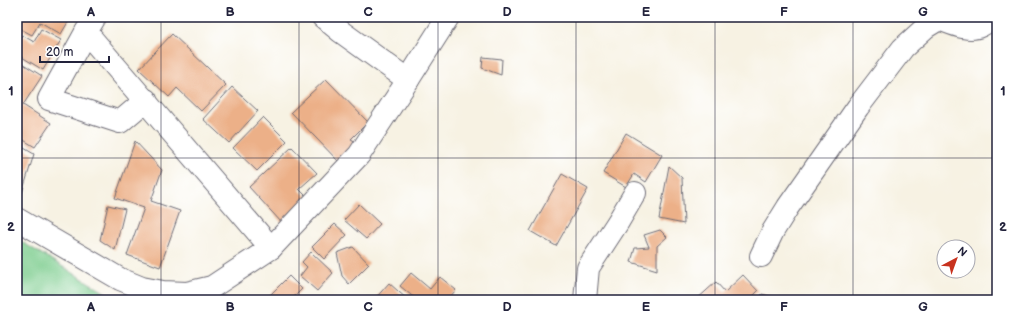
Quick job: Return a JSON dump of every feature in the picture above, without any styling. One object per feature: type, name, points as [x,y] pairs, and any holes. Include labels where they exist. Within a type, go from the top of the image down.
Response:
[{"type":"street","points":[[323,17],[408,80]]},
{"type":"street","points":[[17,219],[120,279],[142,288],[163,292],[187,293],[212,287],[271,248],[359,155],[448,17]]},
{"type":"street","points":[[761,256],[773,231],[788,207],[858,107],[903,48],[926,27],[939,18],[970,28],[979,27],[994,17]]},
{"type":"street","points":[[146,100],[120,122],[49,99],[91,24],[146,100],[271,248]]},
{"type":"street","points":[[585,300],[588,268],[635,193]]},
{"type":"green space","points":[[17,239],[106,293],[104,300],[17,300]]},
{"type":"building","points":[[17,17],[71,17],[61,34],[40,22],[32,35],[17,27]]},
{"type":"building","points":[[41,29],[61,40],[43,70],[17,54],[17,44],[22,35],[34,42]]},
{"type":"building","points":[[172,34],[226,85],[201,111],[177,88],[169,97],[139,69]]},
{"type":"building","points":[[483,57],[502,59],[501,75],[482,68]]},
{"type":"building","points":[[17,60],[42,76],[23,105],[51,123],[35,147],[17,136]]},
{"type":"building","points":[[326,79],[368,122],[351,139],[358,143],[339,162],[291,112]]},
{"type":"building","points":[[232,87],[258,111],[229,143],[203,119]]},
{"type":"building","points":[[263,117],[287,141],[257,171],[233,148]]},
{"type":"building","points":[[626,133],[662,155],[646,182],[634,174],[626,187],[603,173]]},
{"type":"building","points":[[135,141],[162,170],[151,201],[180,211],[160,267],[127,255],[144,208],[115,198]]},
{"type":"building","points":[[17,144],[34,154],[22,193],[17,190]]},
{"type":"building","points":[[292,147],[317,173],[299,189],[308,198],[282,223],[249,187]]},
{"type":"building","points":[[669,166],[682,178],[684,224],[659,219]]},
{"type":"building","points":[[562,174],[588,189],[556,246],[530,231]]},
{"type":"building","points":[[359,204],[380,224],[366,239],[344,220]]},
{"type":"building","points":[[108,205],[125,209],[115,250],[100,240]]},
{"type":"building","points":[[335,224],[347,235],[324,259],[312,247]]},
{"type":"building","points":[[660,230],[667,237],[657,246],[657,270],[631,262],[635,248],[649,247],[644,235]]},
{"type":"building","points":[[353,247],[369,264],[349,284],[342,276],[337,253]]},
{"type":"building","points":[[311,252],[333,273],[317,291],[300,276],[307,267],[302,262]]},
{"type":"building","points":[[411,273],[430,289],[440,277],[456,290],[447,300],[417,300],[400,286]]},
{"type":"building","points":[[743,275],[758,291],[749,300],[696,300],[716,282],[725,292]]},
{"type":"building","points":[[289,276],[302,289],[293,298],[294,300],[271,300],[268,297]]},
{"type":"building","points":[[389,283],[408,300],[374,300]]},
{"type":"building","points":[[762,294],[772,297],[771,300],[760,300]]}]
